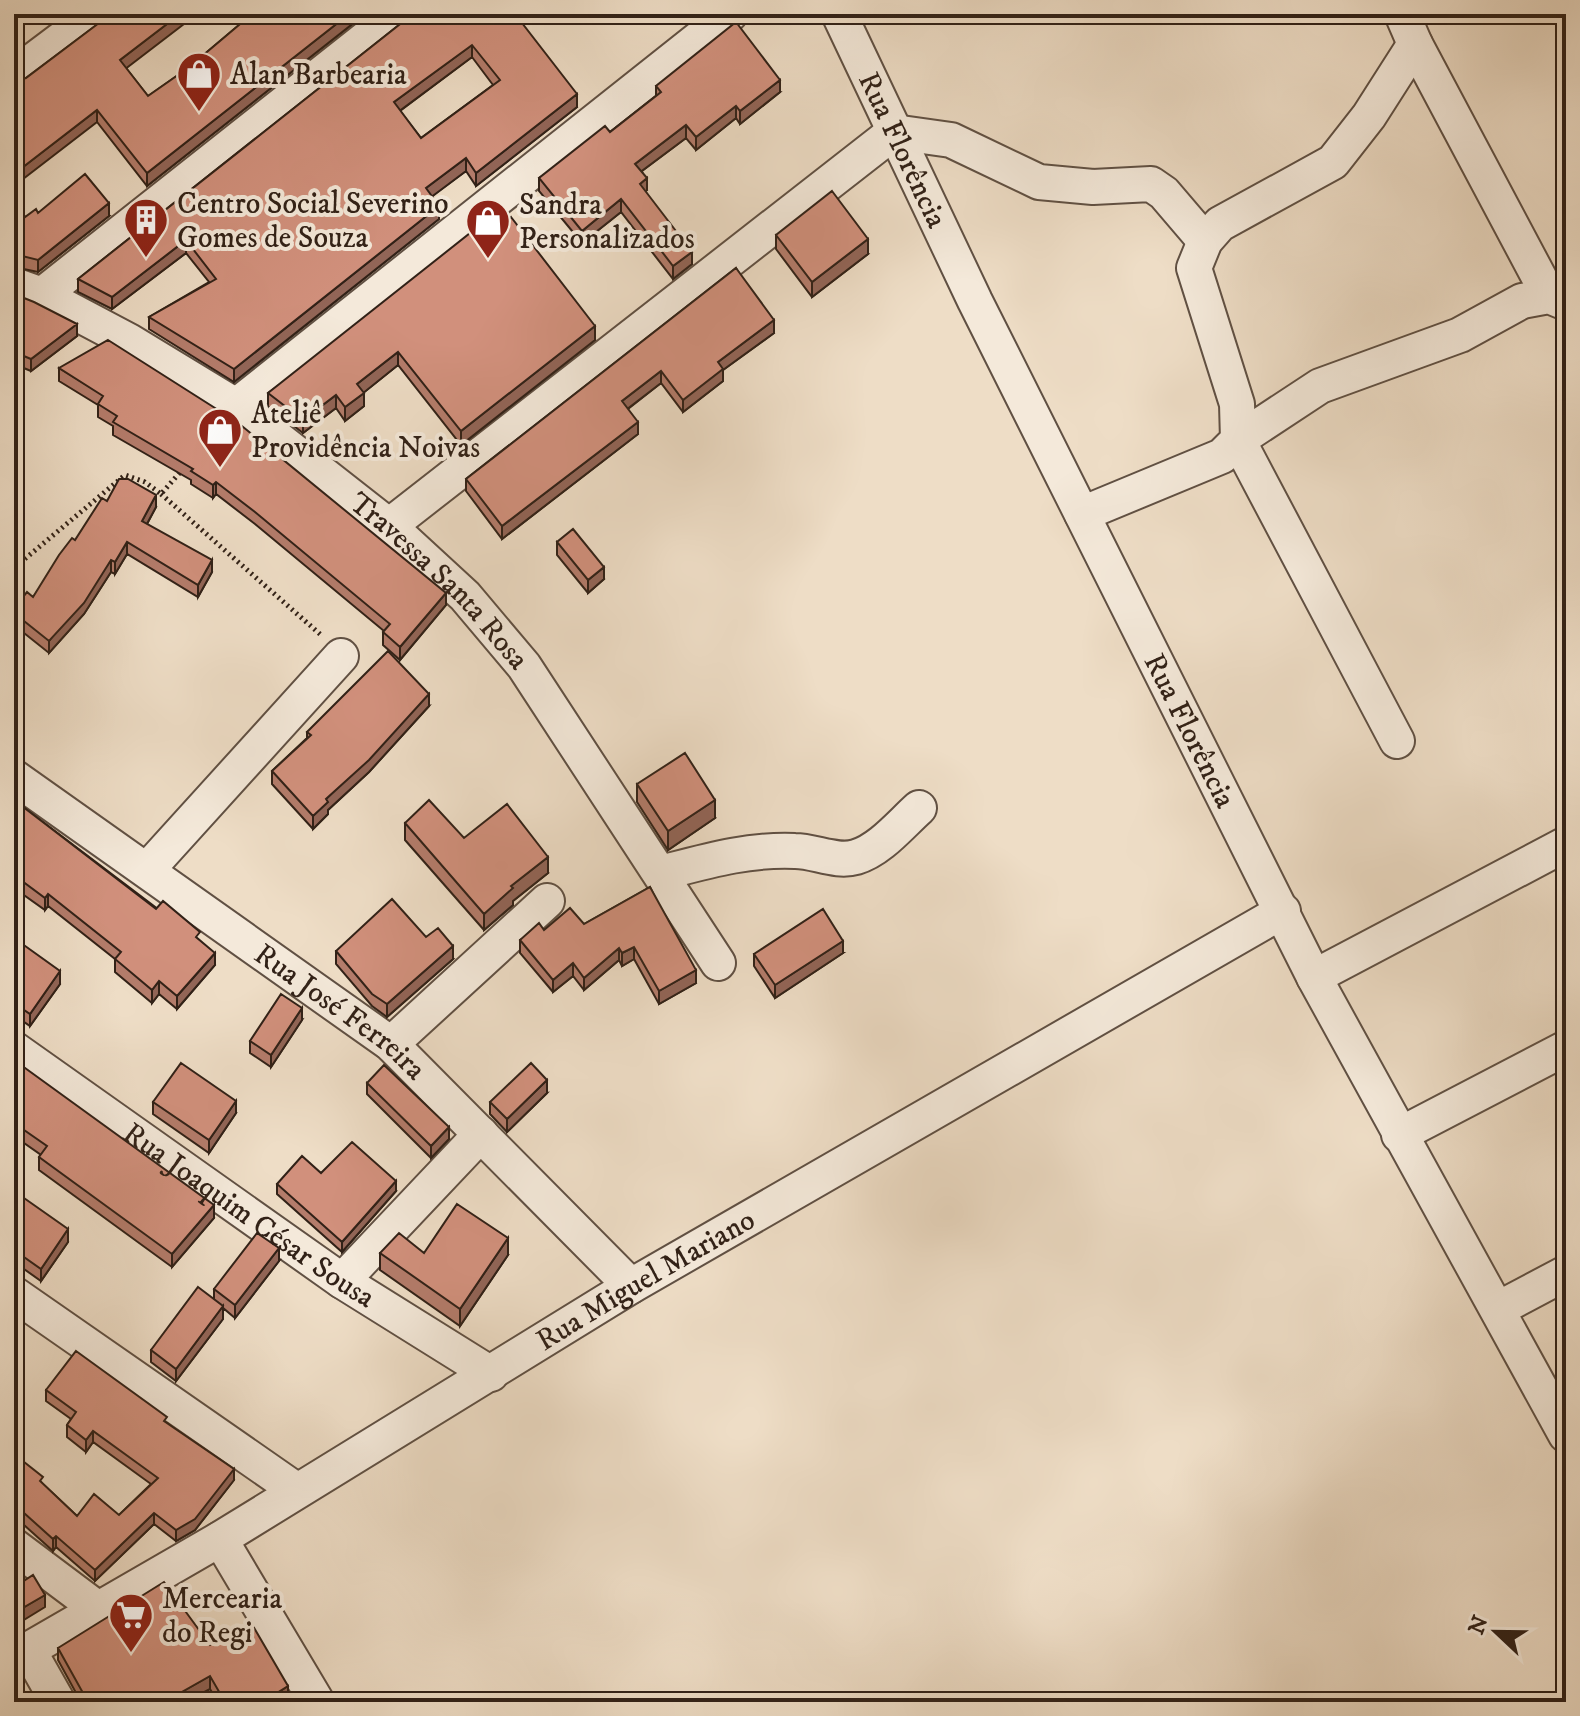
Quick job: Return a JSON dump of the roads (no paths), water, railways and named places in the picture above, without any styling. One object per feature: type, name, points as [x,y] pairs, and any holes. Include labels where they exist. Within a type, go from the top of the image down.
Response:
[{"type":"street","points":[[14,75],[95,14]]},
{"type":"street","points":[[28,290],[397,14]]},
{"type":"street","points":[[236,406],[730,14]]},
{"type":"street","name":"Rua Florência","points":[[839,14],[1082,514],[1314,977],[1566,1435]]},
{"type":"street","points":[[1397,741],[1238,440],[1237,404],[1194,268],[1205,241],[1220,224],[1333,162],[1369,116],[1408,29]]},
{"type":"street","points":[[1082,514],[1222,456],[1238,440],[1320,386],[1460,335],[1522,301],[1560,294],[1408,29]]},
{"type":"street","points":[[389,526],[894,132],[951,140],[1039,182],[1093,187],[1151,184],[1164,193],[1205,241]]},
{"type":"street","name":"Travessa Santa Rosa","points":[[28,290],[129,341],[236,406],[389,526],[465,596],[524,666],[718,963]]},
{"type":"street","points":[[147,870],[341,656]]},
{"type":"street","name":"Rua José Ferreira","points":[[14,777],[391,1044],[631,1286]]},
{"type":"street","points":[[661,873],[743,851],[798,851],[845,859],[858,857],[878,845],[919,808]]},
{"type":"street","points":[[1314,977],[1566,844]]},
{"type":"street","points":[[391,1044],[547,901]]},
{"type":"street","name":"Rua Miguel Mariano","points":[[21,1654],[220,1539],[631,1286],[1283,911]]},
{"type":"street","points":[[1399,1135],[1566,1048]]},
{"type":"street","name":"Rua Joaquim César Sousa","points":[[14,1049],[342,1281],[491,1374]]},
{"type":"street","points":[[342,1281],[481,1134]]},
{"type":"street","points":[[1498,1309],[1566,1273]]},
{"type":"street","points":[[14,1294],[296,1490]]},
{"type":"street","points":[[220,1539],[317,1702]]},
{"type":"street","points":[[14,1546],[98,1609]]},
{"type":"street","points":[[21,1654],[58,1702]]},
{"type":"place","name":"Alan Barbearia","points":[[199,113]]},
{"type":"place","name":"Centro Social Severino Gomes de Souza","points":[[146,259]]},
{"type":"place","name":"Sandra Personalizados","points":[[488,260]]},
{"type":"place","name":"Ateliê Providência Noivas","points":[[220,469]]},
{"type":"place","name":"Mercearia do Regi","points":[[131,1654]]}]
